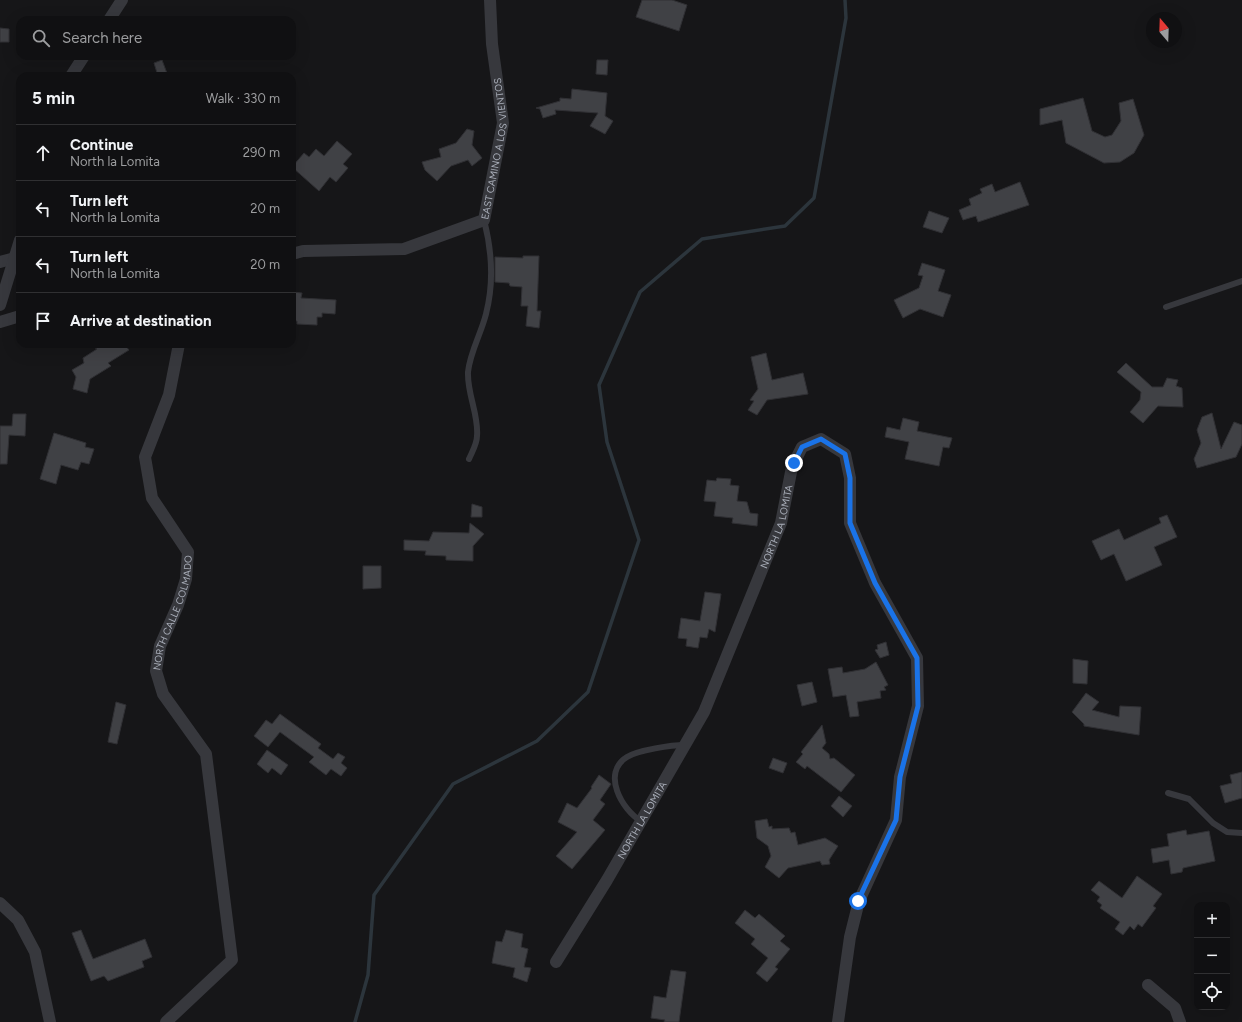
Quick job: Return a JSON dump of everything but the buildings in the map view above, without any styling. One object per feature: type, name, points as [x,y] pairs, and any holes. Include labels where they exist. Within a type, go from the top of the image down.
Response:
[{"type":"street","points":[[112,16],[122,0]]},
{"type":"street","name":"EAST CAMINO A LOS VIENTOS","points":[[296,253],[303,251],[404,249],[484,220],[503,123],[492,44],[490,0]]},
{"type":"street","points":[[74,72],[81,60]]},
{"type":"street","points":[[0,305],[16,254]]},
{"type":"street","points":[[0,262],[15,258]]},
{"type":"street","points":[[0,322],[16,317]]},
{"type":"street","name":"NORTH CALLE COLMADO","points":[[166,1022],[232,960],[206,754],[163,694],[156,671],[160,646],[178,605],[186,579],[188,552],[152,498],[144,457],[169,395],[178,348]]},
{"type":"street","name":"NORTH LA LOMITA","points":[[556,962],[704,712],[781,523],[792,467],[802,447],[821,439],[845,454],[850,478],[850,523],[875,583],[917,658],[918,706],[900,777],[896,820],[858,901],[850,937],[838,1022]]},
{"type":"street","points":[[0,903],[18,920],[35,952],[50,1022]]},
{"type":"street","points":[[1148,985],[1175,1008],[1180,1022]]},
{"type":"lane","points":[[469,459],[477,436],[477,425],[468,388],[468,371],[472,352],[486,315],[491,281],[489,241],[484,220]]},
{"type":"lane","points":[[1166,307],[1242,281]]},
{"type":"lane","points":[[640,821],[632,816],[623,804],[617,790],[616,777],[618,766],[627,756],[667,746],[685,745]]},
{"type":"lane","points":[[1168,793],[1189,799],[1213,823],[1227,832],[1242,833]]},
{"type":"waterway","points":[[355,1022],[368,975],[374,895],[453,784],[537,741],[588,692],[639,540],[607,442],[599,385],[640,292],[702,239],[785,226],[814,198],[846,18],[845,0]]},
{"type":"route","points":[[794,463],[802,447],[821,439],[845,454],[850,478],[850,523],[875,583],[917,658],[918,706],[900,777],[896,820],[858,901]]}]
